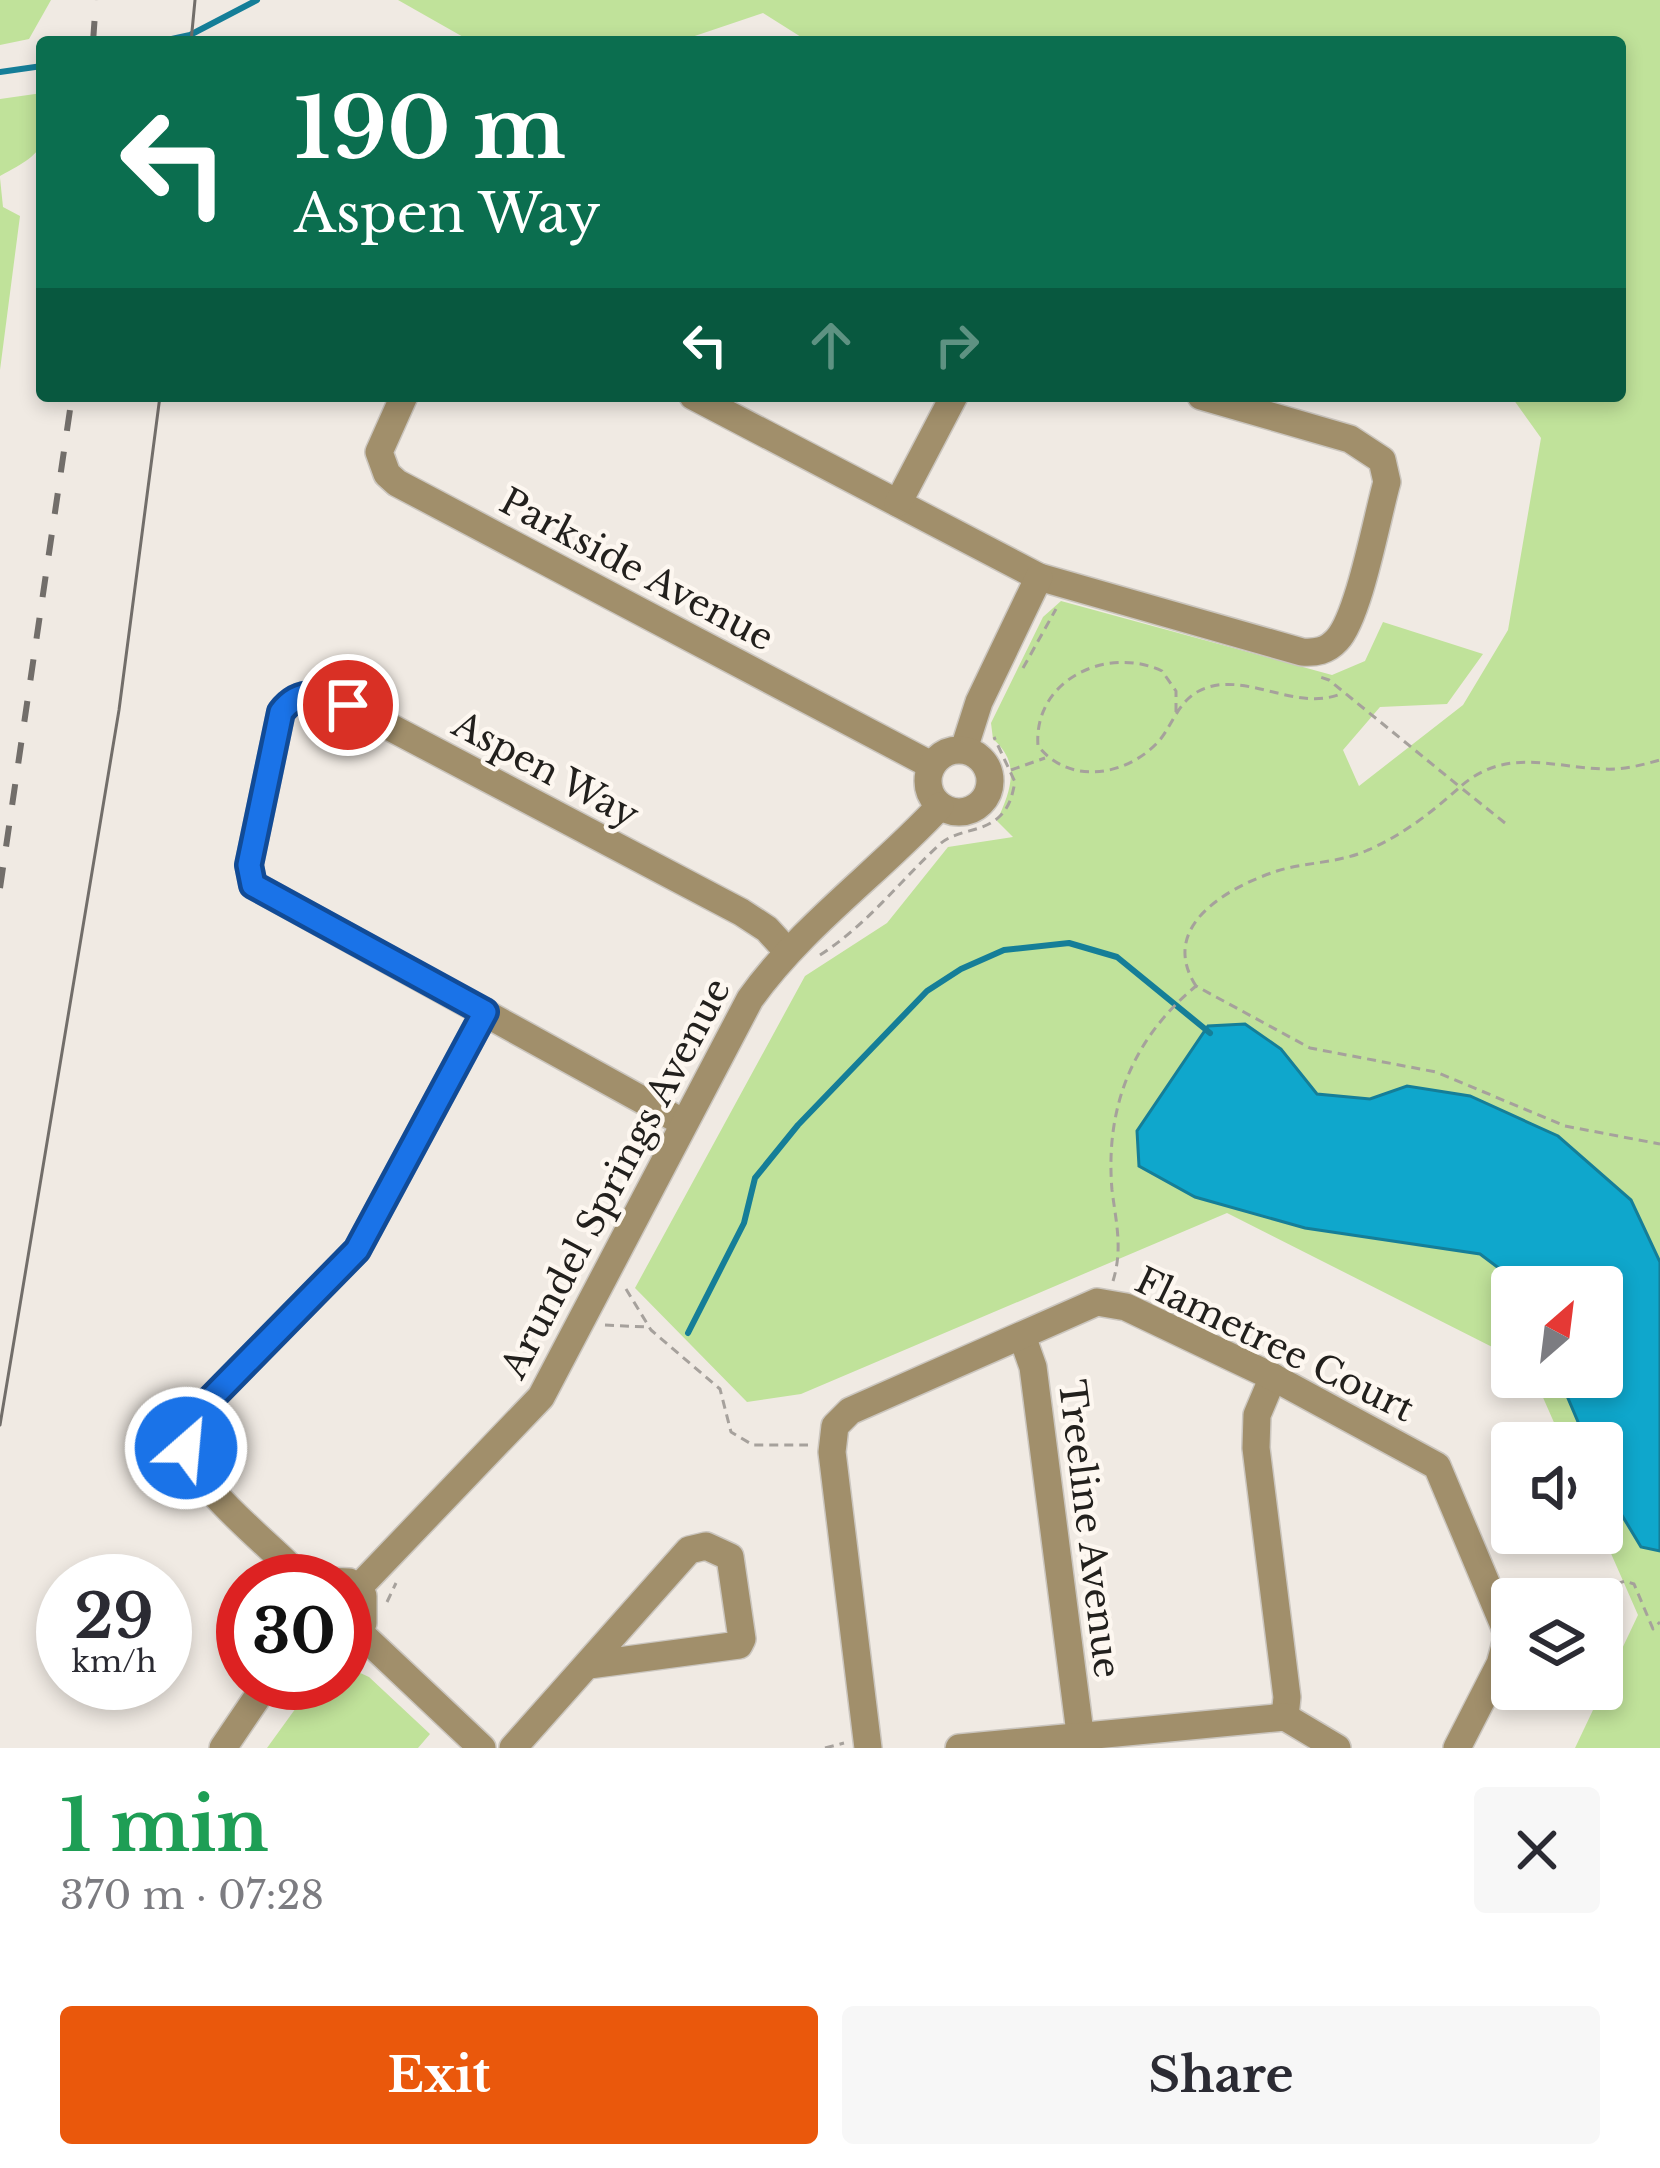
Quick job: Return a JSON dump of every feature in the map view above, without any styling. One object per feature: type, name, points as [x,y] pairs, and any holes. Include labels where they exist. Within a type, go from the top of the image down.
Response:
[{"type":"street","name":"Parkside Avenue","points":[[401,402],[379,452],[387,474],[397,483],[931,765]]},
{"type":"street","points":[[704,402],[1039,577],[1314,653],[1335,643],[1349,619],[1387,482],[1382,460],[1350,439],[1222,402]]},
{"type":"street","points":[[898,503],[951,402]]},
{"type":"street","points":[[964,749],[980,702],[1039,577]]},
{"type":"street","name":"Aspen Way","points":[[684,1123],[253,885],[249,865],[276,724],[289,702],[298,696],[327,695],[369,716],[741,912],[798,957]]},
{"type":"street","points":[[964,749],[988,768],[986,798],[959,812],[940,806],[928,788],[931,765],[945,752],[964,749]]},
{"type":"street","name":"Arundel Springs Avenue","points":[[372,1573],[542,1397],[750,999],[798,957],[940,806]]},
{"type":"street","points":[[277,1554],[204,1481],[186,1448],[187,1433],[194,1416],[357,1250],[485,1012]]},
{"type":"street","name":"Flametree Court","points":[[858,1742],[832,1452],[835,1426],[850,1412],[1097,1302],[1126,1307],[1273,1377],[1425,1457],[1444,1479],[1508,1636],[1500,1664],[1457,1748]]},
{"type":"street","name":"Treeline Avenue","points":[[1022,1336],[1034,1366],[1080,1733]]},
{"type":"street","points":[[1273,1377],[1257,1415],[1256,1448],[1286,1718]]},
{"type":"street","points":[[513,1748],[689,1550],[706,1546],[730,1557],[739,1645],[590,1665]]},
{"type":"street","points":[[372,1652],[482,1748]]},
{"type":"street","points":[[224,1748],[249,1710]]},
{"type":"street","points":[[959,1748],[1080,1733],[1286,1718],[1337,1748]]},
{"type":"path","points":[[1016,683],[1046,622],[1063,604]]},
{"type":"path","points":[[1176,712],[1177,691],[1162,671],[1114,661],[1088,669],[1048,697],[1039,713],[1038,746],[1046,757],[1072,770],[1118,769],[1154,746],[1186,700],[1214,686],[1266,688],[1317,702],[1344,692]]},
{"type":"path","points":[[1314,674],[1344,692],[1505,823]]},
{"type":"path","points":[[798,957],[846,939],[944,840],[980,829],[1004,813],[1015,782],[994,743],[995,732]]},
{"type":"path","points":[[1011,770],[1046,757]]},
{"type":"path","points":[[1660,760],[1603,770],[1502,761],[1476,772],[1424,820],[1366,851],[1280,870],[1210,905],[1190,927],[1183,948],[1185,969],[1196,986],[1219,1003],[1256,1015],[1310,1048],[1436,1072],[1565,1126],[1660,1144]]},
{"type":"path","points":[[1104,1304],[1115,1275],[1120,1238],[1110,1152],[1113,1113],[1125,1075],[1143,1045],[1196,986]]},
{"type":"path","points":[[625,1287],[649,1328],[720,1389],[727,1422],[740,1440],[810,1445]]},
{"type":"path","points":[[605,1325],[649,1328]]},
{"type":"path","points":[[386,1608],[406,1568]]},
{"type":"path","points":[[1623,1582],[1634,1585],[1653,1629],[1660,1622]]},
{"type":"path","points":[[825,1748],[858,1742]]},
{"type":"green space","points":[[0,0],[51,0],[29,39],[0,45]]},
{"type":"green space","points":[[398,0],[1660,0],[1660,1748],[1575,1748],[1593,1710],[1623,1710],[1623,1647],[1638,1615],[1611,1554],[1623,1554],[1623,1422],[1554,1422],[1543,1398],[1623,1398],[1623,1266],[1491,1266],[1491,1346],[1227,1213],[801,1394],[747,1402],[635,1288],[805,976],[887,923],[948,847],[1013,837],[997,821],[1011,777],[1007,758],[993,739],[991,723],[1043,617],[1061,601],[1332,675],[1365,661],[1383,622],[1483,654],[1447,704],[1380,707],[1343,750],[1359,786],[1463,705],[1508,630],[1541,438],[1515,402],[1626,402],[1626,36],[799,36],[763,13],[695,36],[461,36]]},
{"type":"green space","points":[[36,94],[36,153],[0,176],[0,99]]},
{"type":"green space","points":[[0,178],[3,207],[20,216],[0,370]]},
{"type":"green space","points":[[372,1680],[430,1734],[418,1748],[267,1748],[294,1710],[372,1710]]},
{"type":"water","points":[[1245,1024],[1281,1049],[1317,1094],[1370,1099],[1407,1086],[1470,1096],[1558,1136],[1631,1200],[1660,1262],[1660,1551],[1641,1547],[1623,1517],[1623,1422],[1578,1422],[1568,1398],[1623,1398],[1623,1266],[1496,1266],[1480,1254],[1305,1228],[1195,1197],[1139,1166],[1137,1131],[1208,1026]]},
{"type":"waterway","points":[[185,36],[257,0]]},
{"type":"waterway","points":[[0,72],[36,67]]},
{"type":"waterway","points":[[688,1333],[744,1223],[755,1178],[798,1125],[927,991],[961,969],[1004,950],[1069,943],[1117,957],[1210,1033]]},
{"type":"tram line","points":[[192,36],[195,0]]},
{"type":"tram line","points":[[0,1425],[119,710],[159,402]]},
{"type":"railway","points":[[93,36],[96,0]]},
{"type":"railway","points":[[0,888],[71,402]]},
{"type":"route","points":[[186,1448],[194,1416],[357,1250],[485,1012],[253,885],[249,865],[281,712],[298,696],[312,694],[348,705]]}]
